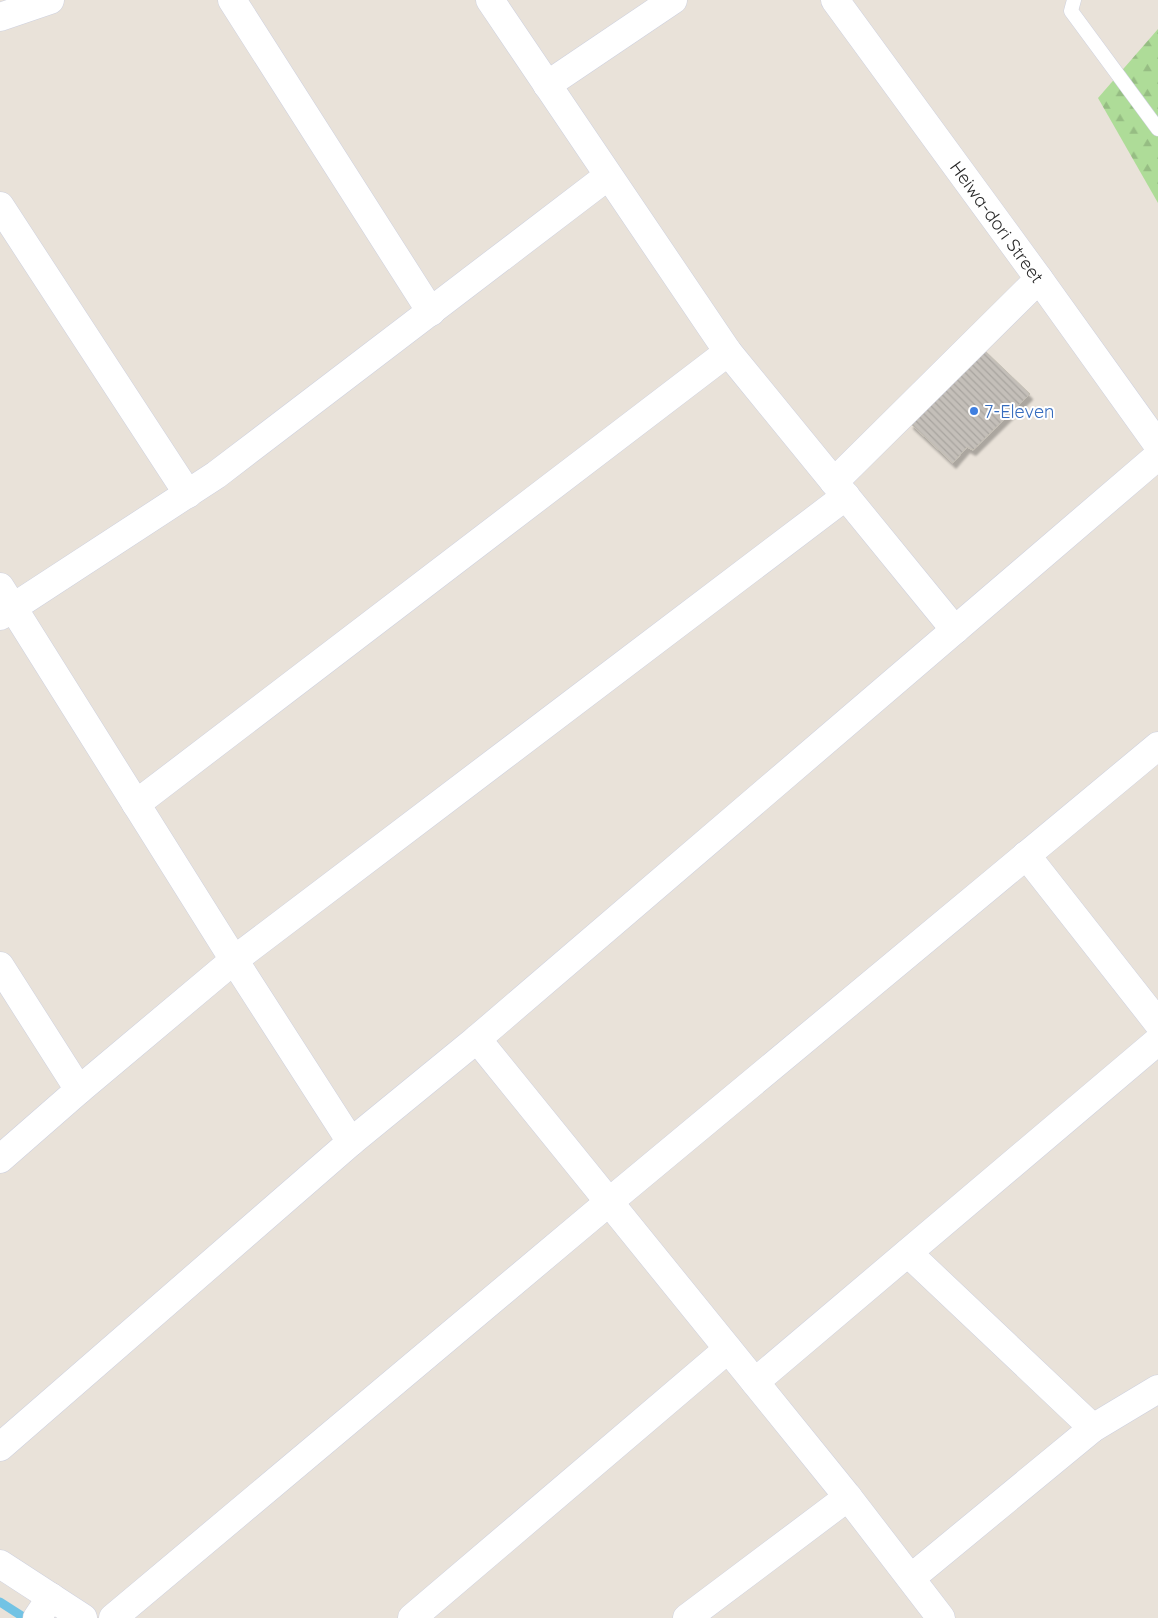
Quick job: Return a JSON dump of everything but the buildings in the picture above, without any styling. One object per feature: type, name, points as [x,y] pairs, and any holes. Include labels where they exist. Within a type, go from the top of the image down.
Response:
[{"type":"street","points":[[0,17],[50,0]]},
{"type":"street","points":[[232,0],[430,312]]},
{"type":"street","points":[[490,0],[728,352],[955,630]]},
{"type":"street","points":[[547,85],[673,0]]},
{"type":"street","name":"Heiwa-dori Street","points":[[835,0],[1040,279],[1158,445]]},
{"type":"street","points":[[351,1142],[136,804],[4,604],[188,494],[216,475],[608,176]]},
{"type":"street","points":[[0,206],[188,494]]},
{"type":"street","points":[[0,1159],[234,960],[840,489],[1040,279]]},
{"type":"street","points":[[136,804],[728,352]]},
{"type":"street","points":[[0,1447],[351,1142],[477,1039],[1158,456]]},
{"type":"street","points":[[114,1618],[609,1202],[1158,746]]},
{"type":"street","points":[[1026,855],[1158,1023]]},
{"type":"street","points":[[0,966],[79,1090]]},
{"type":"street","points":[[477,1039],[848,1497],[941,1618]]},
{"type":"street","points":[[755,1382],[1158,1041]]},
{"type":"street","points":[[908,1253],[1092,1428]]},
{"type":"street","points":[[412,1618],[728,1350]]},
{"type":"street","points":[[911,1578],[1092,1428],[1158,1389]]},
{"type":"street","points":[[687,1618],[848,1497]]},
{"type":"street","points":[[0,1564],[44,1607],[83,1618]]},
{"type":"lane","points":[[1074,0],[1072,12],[1158,130]]},
{"type":"green space","points":[[1158,29],[1158,203],[1098,98]]},
{"type":"waterway","points":[[0,1602],[25,1618]]},
{"type":"place","name":"7-Eleven","points":[[974,411]]}]
